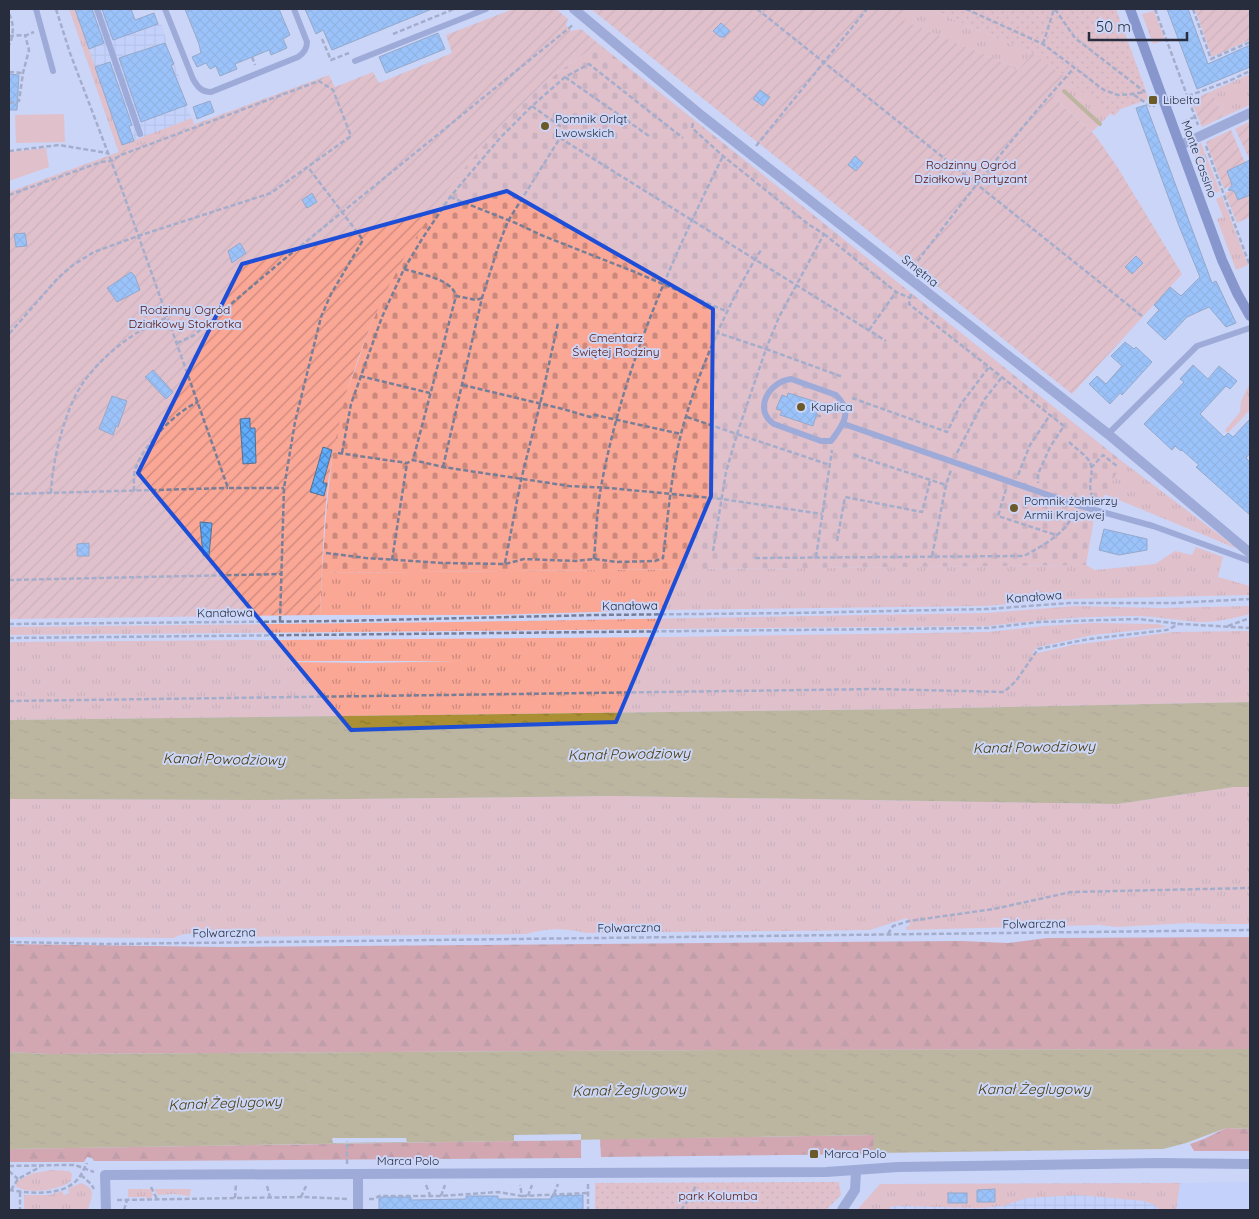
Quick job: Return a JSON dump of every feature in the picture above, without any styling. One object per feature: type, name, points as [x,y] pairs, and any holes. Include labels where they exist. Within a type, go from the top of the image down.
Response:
[{"type":"street","name":"Smętna","points":[[574,9],[750,153],[1108,434],[1250,553]]},
{"type":"street","name":"Monte Cassino","points":[[1130,9],[1222,260],[1250,316]]},
{"type":"street","points":[[1181,144],[1250,113]]},
{"type":"street","name":"Marca Polo","points":[[106,1210],[105,1175],[856,1171],[898,1167],[1250,1164]]},
{"type":"street","points":[[842,1210],[855,1190],[856,1171]]},
{"type":"street","points":[[358,1174],[358,1210]]},
{"type":"lane","points":[[36,9],[52,71]]},
{"type":"lane","points":[[98,9],[140,134]]},
{"type":"lane","points":[[165,9],[193,79],[199,89],[205,92],[210,92],[259,73],[298,57],[303,53],[307,48],[307,42],[294,9]]},
{"type":"lane","points":[[355,62],[486,9]]},
{"type":"lane","points":[[1108,434],[1197,346],[1250,328]]},
{"type":"lane","points":[[791,379],[836,395],[845,408],[844,424],[831,441],[821,441],[769,421],[764,409],[766,397],[774,384],[791,379]]},
{"type":"lane","points":[[844,424],[1077,504],[1154,526],[1250,561]]},
{"type":"path","points":[[56,9],[228,488]]},
{"type":"path","points":[[392,34],[454,9]]},
{"type":"path","points":[[757,9],[1142,316]]},
{"type":"path","points":[[750,153],[866,9]]},
{"type":"path","points":[[966,9],[973,10],[1044,44],[1104,90],[1118,95],[1150,90]]},
{"type":"path","points":[[1044,44],[1054,9]]},
{"type":"path","points":[[1054,9],[1075,38],[1145,92]]},
{"type":"path","points":[[1193,9],[1211,59],[1250,42]]},
{"type":"path","points":[[9,14],[12,20],[9,45]]},
{"type":"path","points":[[177,343],[193,336],[582,16]]},
{"type":"path","points":[[10,36],[25,35],[33,32]]},
{"type":"path","points":[[9,103],[18,101],[29,50],[25,35]]},
{"type":"path","points":[[322,39],[331,60],[357,49]]},
{"type":"path","points":[[252,57],[254,64]]},
{"type":"path","points":[[683,138],[589,64],[565,77],[532,106],[483,157],[450,197],[404,269],[382,317],[360,376],[351,404],[340,453],[407,463],[414,460],[443,467],[521,480],[722,499],[822,514]]},
{"type":"path","points":[[906,276],[977,183],[1050,94],[1074,68]]},
{"type":"path","points":[[1188,96],[1229,81],[1250,70]]},
{"type":"path","points":[[9,72],[23,73]]},
{"type":"path","points":[[565,77],[649,136]]},
{"type":"path","points":[[9,195],[101,162],[111,161],[121,155],[320,81],[333,90],[351,136],[271,193],[94,252],[73,265],[58,278],[9,334]]},
{"type":"path","points":[[1133,94],[1152,107],[1156,105]]},
{"type":"path","points":[[532,106],[560,126],[555,134],[560,138],[886,341]]},
{"type":"path","points":[[1182,123],[1195,117]]},
{"type":"path","points":[[692,128],[723,156],[808,224],[824,234],[896,292],[910,298]]},
{"type":"path","points":[[443,467],[482,298],[499,244],[508,221],[560,138]]},
{"type":"path","points":[[9,151],[59,145],[107,153]]},
{"type":"path","points":[[594,559],[601,488],[636,351],[691,220],[723,156]]},
{"type":"path","points":[[280,621],[284,488],[295,422],[321,317],[331,294],[363,240],[308,167]]},
{"type":"path","points":[[450,197],[518,224],[540,235],[597,256],[728,312]]},
{"type":"path","points":[[718,333],[766,349],[779,317],[824,234]]},
{"type":"path","points":[[326,553],[392,560],[505,564],[524,559],[576,561],[594,559],[617,562],[655,561],[663,558],[670,494],[681,434],[701,374],[718,333],[755,260],[762,250]]},
{"type":"path","points":[[404,269],[448,284],[454,290],[456,296],[414,460]]},
{"type":"path","points":[[869,330],[896,292]]},
{"type":"path","points":[[456,296],[476,300],[482,298]]},
{"type":"path","points":[[909,304],[1064,426],[1050,447],[1038,474],[1039,481],[1036,489]]},
{"type":"path","points":[[51,493],[56,455],[67,417],[83,383],[104,358],[146,328],[168,317]]},
{"type":"path","points":[[505,564],[521,480],[558,323]]},
{"type":"path","points":[[852,398],[947,432],[961,404],[989,367]]},
{"type":"path","points":[[360,376],[430,393]]},
{"type":"path","points":[[932,556],[946,485],[953,461],[977,413],[1002,378]]},
{"type":"path","points":[[463,385],[590,417],[595,415],[681,434]]},
{"type":"path","points":[[134,491],[135,470],[138,461],[158,434],[188,406],[198,402]]},
{"type":"path","points":[[816,415],[823,417]]},
{"type":"path","points":[[1050,415],[1030,445],[998,516],[1057,535]]},
{"type":"path","points":[[713,551],[726,472],[737,434],[830,465]]},
{"type":"path","points":[[816,557],[833,452],[831,441]]},
{"type":"path","points":[[1069,442],[1089,460],[1092,468],[1089,491],[1093,498]]},
{"type":"path","points":[[854,455],[946,485]]},
{"type":"path","points":[[1092,468],[1103,456],[1118,467]]},
{"type":"path","points":[[392,560],[407,463]]},
{"type":"path","points":[[837,541],[845,497],[922,512],[930,481]]},
{"type":"path","points":[[9,494],[284,488]]},
{"type":"path","points":[[755,558],[1024,556],[1057,535],[1070,523],[1077,504]]},
{"type":"path","points":[[9,580],[282,574]]},
{"type":"path","name":"Kanałowa","points":[[9,624],[804,613],[1250,600]]},
{"type":"path","points":[[1228,627],[1250,618]]},
{"type":"path","points":[[9,638],[988,628],[1039,622],[1138,619],[1181,624],[1250,628]]},
{"type":"path","points":[[9,702],[877,689],[1004,692],[1016,681],[1038,650],[1089,639],[1167,630],[1181,624]]},
{"type":"path","points":[[888,934],[893,926],[909,921],[994,909],[1071,892],[1250,888]]},
{"type":"path","name":"Folwarczna","points":[[9,942],[107,944],[1250,930]]},
{"type":"path","points":[[347,1141],[347,1158]]},
{"type":"path","points":[[42,1166],[18,1179],[10,1190],[50,1192],[64,1188],[73,1184],[81,1175],[87,1163]]},
{"type":"path","points":[[9,1166],[75,1165],[84,1170]]},
{"type":"path","points":[[9,1171],[18,1179]]},
{"type":"path","points":[[682,1210],[692,1194],[696,1181],[696,1172]]},
{"type":"path","points":[[81,1175],[90,1184],[96,1195]]},
{"type":"path","points":[[588,1178],[588,1210]]},
{"type":"path","points":[[554,1194],[558,1184]]},
{"type":"path","points":[[441,1196],[445,1185]]},
{"type":"path","points":[[520,1185],[522,1196]]},
{"type":"path","points":[[528,1196],[532,1185]]},
{"type":"path","points":[[267,1186],[270,1198]]},
{"type":"path","points":[[301,1197],[306,1186]]},
{"type":"path","points":[[426,1186],[430,1195]]},
{"type":"path","points":[[151,1187],[158,1200]]},
{"type":"path","points":[[20,1192],[20,1210]]},
{"type":"path","points":[[362,1199],[374,1199],[379,1196],[441,1196],[498,1192],[522,1196],[588,1194]]},
{"type":"path","points":[[117,1194],[116,1200],[301,1197],[350,1199]]},
{"type":"path","points":[[124,1210],[127,1200]]},
{"type":"highlighted area","points":[[507,191],[713,309],[711,496],[616,722],[351,730],[138,473],[242,264]]},
{"type":"shaded area","points":[[69,9],[122,9],[127,22],[154,13],[158,24],[162,25],[166,43],[181,81],[178,83],[194,124],[119,153]]},
{"type":"shaded area","points":[[1250,1182],[1250,1210],[1176,1210],[1180,1183]]},
{"type":"shaded area","points":[[1180,1183],[1176,1210],[857,1210],[880,1184]]},
{"type":"green space","points":[[69,9],[75,9],[122,145],[192,118],[194,124],[119,153]]},
{"type":"green space","name":"Rodzinny Ogród Działkowy Stokrotka","points":[[513,9],[556,9],[568,19],[566,25],[571,31],[581,29],[599,44],[550,79],[489,139],[461,172],[436,207],[392,280],[358,359],[345,396],[337,432],[326,499],[320,615],[9,619],[9,192],[329,75],[335,87],[373,72],[379,83],[452,53],[446,35]]},
{"type":"green space","name":"Rodzinny Ogród Działkowy Partyzant","points":[[591,9],[912,9],[904,21],[1004,63],[1018,71],[1032,53],[1068,79],[1053,97],[1095,135],[1118,168],[1182,274],[1072,394]]},
{"type":"green space","points":[[912,9],[929,9],[1032,53],[1018,72],[1004,63],[903,21]]},
{"type":"green space","points":[[929,9],[1116,9],[1149,99],[1121,109],[1114,116],[1032,53]]},
{"type":"green space","points":[[1195,9],[1248,9],[1250,13],[1250,40],[1212,57]]},
{"type":"green space","points":[[1154,11],[1165,40],[1153,44],[1142,14]]},
{"type":"green space","name":"Cmentarz Świętej Rodziny","points":[[599,44],[1123,462],[1096,510],[1086,565],[322,573],[329,486],[339,421],[355,368],[377,309],[390,283],[419,232],[451,184],[508,118],[550,79]]},
{"type":"green space","points":[[1250,74],[1250,105],[1223,117],[1212,91]]},
{"type":"green space","points":[[1068,79],[1111,113],[1092,132],[1053,97]]},
{"type":"green space","points":[[1212,91],[1223,117],[1202,127],[1191,100]]},
{"type":"green space","points":[[64,114],[65,142],[16,143],[15,115]]},
{"type":"green space","points":[[1250,121],[1250,160],[1235,129]]},
{"type":"green space","points":[[1231,130],[1245,163],[1227,171],[1232,185],[1224,189],[1206,142]]},
{"type":"green space","points":[[1197,143],[1201,143],[1220,191],[1209,196],[1193,151]]},
{"type":"green space","points":[[46,148],[49,167],[9,181],[9,152]]},
{"type":"green space","points":[[1232,190],[1238,200],[1250,195],[1250,217],[1237,223],[1225,193]]},
{"type":"green space","points":[[1222,196],[1248,265],[1236,270],[1217,219],[1223,217],[1216,199]]},
{"type":"green space","points":[[1250,383],[1250,410],[1228,433],[1225,430],[1240,412],[1241,401]]},
{"type":"green space","points":[[1123,462],[1238,549],[1104,494]]},
{"type":"green space","points":[[1196,547],[1223,557],[1218,577],[1250,586],[1250,595],[1071,599],[985,606],[663,610],[487,615],[320,615],[322,573],[1086,565],[1095,570],[1155,564],[1175,551],[1192,555]]},
{"type":"green space","points":[[1075,606],[1161,608],[1250,606],[1250,614],[1205,622],[1145,616],[1117,616],[988,626],[9,635],[9,627],[987,613]]},
{"type":"green space","points":[[1092,623],[1157,624],[1168,627],[1093,635],[1038,647],[1032,653],[1073,645],[1173,632],[1250,631],[1250,702],[910,709],[9,720],[9,642],[666,637],[988,632]],"holes":[[[294,661],[457,661],[368,663]]]},
{"type":"green space","points":[[1234,787],[1250,787],[1250,924],[1189,923],[1117,927],[1099,925],[907,930],[906,927],[910,925],[907,918],[870,930],[585,933],[556,929],[527,934],[226,937],[199,933],[185,934],[174,938],[9,937],[9,799],[264,800],[613,796],[1117,804]]},
{"type":"green space","points":[[1250,937],[1250,1049],[49,1054],[9,1052],[9,944],[225,947],[961,941],[1008,943],[1047,938]]},
{"type":"green space","points":[[1226,1128],[1250,1129],[1250,1151],[1194,1151],[1190,1144]]},
{"type":"green space","points":[[875,1135],[873,1154],[601,1157],[600,1139]]},
{"type":"green space","points":[[581,1140],[581,1158],[94,1161],[92,1158],[87,1157],[84,1162],[9,1162],[9,1149]]},
{"type":"green space","points":[[52,1170],[69,1171],[72,1174],[71,1181],[52,1189],[34,1191],[15,1185],[16,1181],[34,1173]]},
{"type":"green space","name":"park Kolumba","points":[[839,1182],[841,1195],[826,1210],[595,1210],[595,1183]]},
{"type":"green space","points":[[81,1183],[90,1188],[92,1194],[88,1210],[24,1210],[24,1195],[49,1195],[62,1191],[64,1195],[69,1193],[68,1189]]},
{"type":"green space","points":[[1180,1183],[1176,1210],[1159,1210],[1155,1205],[1144,1201],[1079,1195],[1027,1198],[1002,1206],[981,1208],[898,1206],[890,1207],[890,1210],[857,1210],[880,1184]]},
{"type":"green space","points":[[128,1189],[151,1189],[153,1195],[147,1199],[146,1197],[128,1197]]},
{"type":"green space","points":[[154,1189],[191,1189],[190,1196],[158,1195]]},
{"type":"water","name":"Kanał Powodziowy","points":[[1250,702],[1250,787],[1234,787],[1117,804],[613,796],[264,800],[9,799],[9,720],[910,709]]},
{"type":"water","name":"Kanał Żeglugowy","points":[[1250,1049],[1250,1129],[1226,1128],[1186,1143],[1163,1149],[873,1153],[874,1135],[9,1149],[9,1052],[49,1054]]},
{"type":"pier","points":[[581,1134],[581,1140],[514,1141],[514,1135]]},
{"type":"pier","points":[[332,1138],[406,1138],[407,1142],[333,1143]]},
{"type":"building","points":[[75,9],[92,9],[104,43],[89,49]]},
{"type":"building","points":[[102,9],[131,9],[135,20],[154,13],[158,24],[113,40]]},
{"type":"building","points":[[185,9],[279,9],[290,35],[283,39],[287,48],[271,55],[269,50],[235,64],[237,69],[220,76],[216,66],[210,69],[206,63],[197,67],[192,57],[201,53]]},
{"type":"building","points":[[305,9],[432,9],[332,50],[323,30],[316,34]]},
{"type":"building","points":[[1167,9],[1188,9],[1208,64],[1250,45],[1250,67],[1197,89]]},
{"type":"building","points":[[721,23],[730,31],[724,37],[720,37],[713,31]]},
{"type":"building","points":[[438,33],[445,49],[386,73],[379,57]]},
{"type":"building","points":[[165,43],[174,64],[171,65],[187,105],[141,122],[119,58]]},
{"type":"building","points":[[110,62],[132,125],[129,126],[134,141],[122,145],[95,67]]},
{"type":"building","points":[[9,74],[19,75],[17,110],[9,110]]},
{"type":"building","points":[[760,90],[770,97],[763,106],[753,99]]},
{"type":"building","points":[[210,101],[214,112],[197,119],[193,107]]},
{"type":"building","points":[[1146,105],[1212,283],[1216,281],[1236,323],[1226,327],[1209,307],[1187,317],[1165,340],[1147,323],[1159,310],[1154,305],[1170,287],[1181,296],[1200,277],[1179,226],[1136,108]]},
{"type":"building","points":[[855,156],[863,163],[856,171],[848,165]]},
{"type":"building","points":[[1250,160],[1250,195],[1238,200],[1234,191],[1228,190],[1232,185],[1227,171]]},
{"type":"building","points":[[312,193],[317,202],[307,208],[302,200]]},
{"type":"building","points":[[25,233],[27,246],[16,247],[14,234]]},
{"type":"building","points":[[240,243],[246,253],[232,263],[228,251]]},
{"type":"building","points":[[1136,256],[1143,263],[1132,274],[1125,267]]},
{"type":"building","points":[[131,272],[135,276],[140,290],[117,302],[107,288]]},
{"type":"building","points":[[1125,342],[1134,349],[1136,347],[1152,362],[1122,395],[1120,393],[1110,404],[1089,384],[1097,376],[1106,384],[1122,366],[1111,356]]},
{"type":"building","points":[[1193,365],[1208,379],[1219,366],[1237,381],[1230,389],[1226,386],[1200,414],[1224,437],[1228,433],[1233,437],[1250,419],[1250,453],[1246,458],[1250,462],[1250,515],[1196,467],[1199,465],[1182,450],[1175,446],[1172,450],[1144,424],[1184,382],[1180,379]]},
{"type":"building","points":[[153,370],[173,392],[166,399],[145,377]]},
{"type":"building","name":"Kaplica","points":[[788,393],[820,403],[813,426],[780,415],[782,411],[776,409],[782,395],[787,397]]},
{"type":"building","points":[[112,396],[127,401],[118,427],[116,426],[113,435],[99,429]]},
{"type":"building","points":[[250,418],[250,428],[255,428],[256,463],[243,464],[240,419]]},
{"type":"building","points":[[323,447],[332,450],[323,483],[327,483],[324,496],[310,492]]},
{"type":"building","points":[[200,522],[212,523],[209,556],[203,556]]},
{"type":"building","points":[[1104,529],[1147,539],[1147,550],[1119,555],[1099,550]]},
{"type":"building","points":[[89,543],[89,556],[77,556],[77,544]]},
{"type":"building","points":[[995,1189],[995,1202],[977,1202],[977,1190]]},
{"type":"building","points":[[948,1193],[967,1193],[967,1203],[948,1203]]},
{"type":"building","points":[[583,1195],[583,1210],[379,1210],[379,1197],[411,1197],[411,1200],[466,1199],[466,1196],[498,1196],[498,1199],[551,1199],[551,1196]]},
{"type":"waterway","points":[[1064,91],[1100,124]]},
{"type":"place","name":"Libelta","points":[[1153,100]]},
{"type":"place","name":"Pomnik Orląt Lwowskich","points":[[545,126]]},
{"type":"place","name":"Kaplica","points":[[801,407]]},
{"type":"place","name":"Pomnik żołnierzy Armii Krajowej","points":[[1014,508]]},
{"type":"place","name":"Marca Polo","points":[[814,1154]]}]
